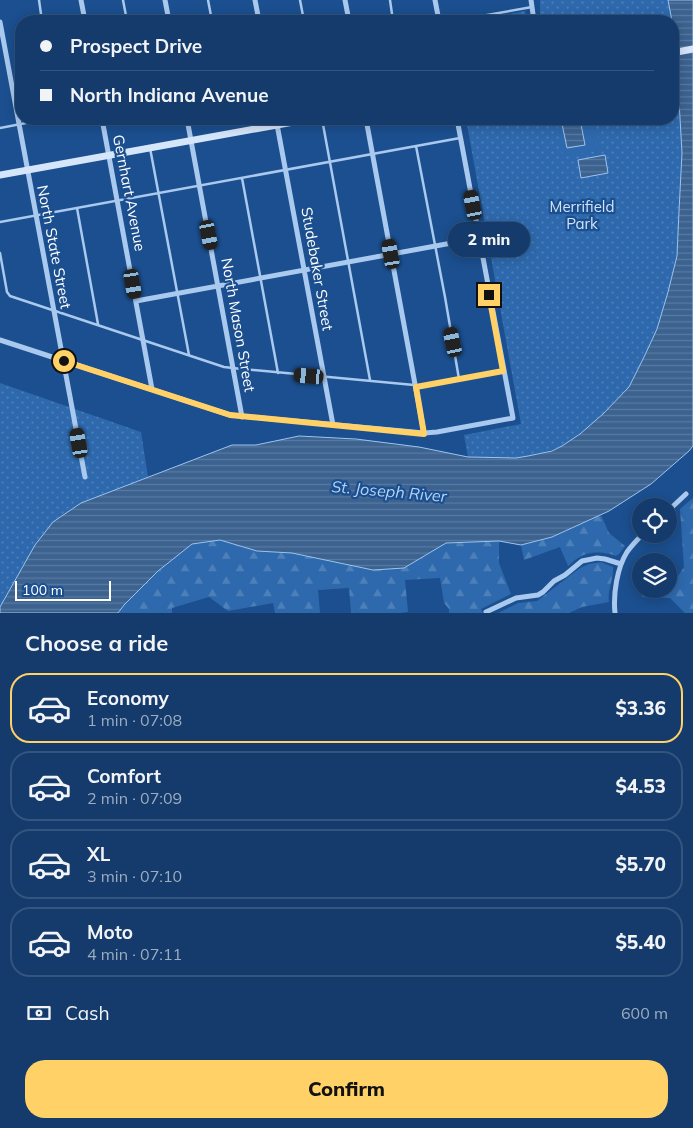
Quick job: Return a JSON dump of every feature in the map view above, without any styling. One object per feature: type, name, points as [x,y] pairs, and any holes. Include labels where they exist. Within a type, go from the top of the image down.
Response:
[{"type":"street","points":[[81,0],[83,15]]},
{"type":"street","points":[[165,0],[168,15]]},
{"type":"street","points":[[255,0],[258,15]]},
{"type":"street","points":[[345,0],[347,15]]},
{"type":"street","points":[[435,0],[438,15]]},
{"type":"street","points":[[531,0],[533,15]]},
{"type":"street","name":"North State Street","points":[[0,22],[15,103]]},
{"type":"street","points":[[679,52],[693,49]]},
{"type":"street","name":"North State Street","points":[[19,125],[85,477]]},
{"type":"street","name":"Gernhart Avenue","points":[[103,125],[152,389]]},
{"type":"street","name":"North Mason Street","points":[[188,125],[242,417]]},
{"type":"street","points":[[0,175],[150,148],[263,125]]},
{"type":"street","name":"Studebaker Street","points":[[278,125],[333,425]]},
{"type":"street","points":[[367,125],[424,434]]},
{"type":"street","points":[[0,340],[220,413],[242,417],[424,434],[513,418],[458,125]]},
{"type":"street","points":[[136,300],[479,238]]},
{"type":"street","points":[[677,502],[686,494]]},
{"type":"street","points":[[615,613],[614,594],[621,564],[635,543]]},
{"type":"street","points":[[486,612],[516,598],[538,595],[582,561],[605,558],[621,564]]},
{"type":"lane","points":[[39,0],[41,15]]},
{"type":"lane","points":[[123,0],[126,15]]},
{"type":"lane","points":[[208,0],[211,15]]},
{"type":"lane","points":[[300,0],[303,15]]},
{"type":"lane","points":[[390,0],[393,15]]},
{"type":"lane","points":[[487,15],[532,7]]},
{"type":"lane","points":[[0,128],[15,125]]},
{"type":"lane","points":[[323,125],[370,380]]},
{"type":"lane","points":[[0,222],[460,138]]},
{"type":"lane","points":[[416,146],[459,379]]},
{"type":"lane","points":[[150,148],[189,355]]},
{"type":"lane","points":[[242,178],[278,373]]},
{"type":"lane","points":[[77,208],[98,324]]},
{"type":"lane","points":[[0,253],[8,294],[54,311],[224,366],[415,386],[503,371]]},
{"type":"green space","points":[[540,0],[668,0],[671,15],[540,15]]},
{"type":"green space","points":[[525,11],[526,15],[504,15]]},
{"type":"green space","name":"Merrifield Park","points":[[679,95],[682,153],[677,256],[657,329],[645,355],[629,387],[603,414],[580,434],[562,446],[516,458],[468,457],[464,435],[521,424],[467,125],[679,125]]},
{"type":"green space","points":[[557,125],[596,125],[600,150],[563,157]]},
{"type":"green space","points":[[0,383],[141,432],[148,477],[81,503],[53,522],[35,545],[0,607]]},
{"type":"green space","points":[[693,498],[693,613],[685,613],[670,598],[677,598],[677,576],[684,567],[680,509]]},
{"type":"green space","points":[[601,515],[609,533],[625,546],[616,556],[591,553],[582,556],[568,566],[560,547],[524,560],[521,545],[552,537]]},
{"type":"green space","points":[[220,540],[257,551],[292,553],[404,568],[446,543],[499,541],[499,563],[511,594],[481,609],[483,613],[449,613],[449,609],[444,603],[440,578],[405,580],[408,612],[400,613],[351,613],[349,588],[318,590],[320,613],[275,613],[273,603],[228,611],[209,597],[172,608],[172,613],[118,613],[158,571],[192,544]]},
{"type":"green space","points":[[601,562],[613,567],[609,602],[582,607],[569,613],[498,613],[518,603],[537,601],[580,568]]},
{"type":"water","name":"St. Joseph River","points":[[668,0],[693,0],[693,446],[689,451],[651,484],[609,511],[552,537],[521,545],[499,541],[446,543],[404,568],[373,570],[292,553],[257,551],[220,540],[192,544],[158,571],[118,613],[0,613],[0,607],[35,545],[53,522],[81,503],[232,445],[256,445],[299,436],[356,439],[419,447],[468,457],[516,458],[552,451],[562,446],[580,434],[603,414],[629,387],[645,355],[657,329],[677,256],[682,153],[679,100],[679,15],[671,15]]},
{"type":"water","points":[[562,125],[581,125],[585,145],[567,148]]},
{"type":"water","points":[[605,155],[608,173],[581,178],[578,160]]},
{"type":"route","points":[[64,361],[220,413],[242,417],[424,434],[416,387],[503,371],[489,295]]}]
